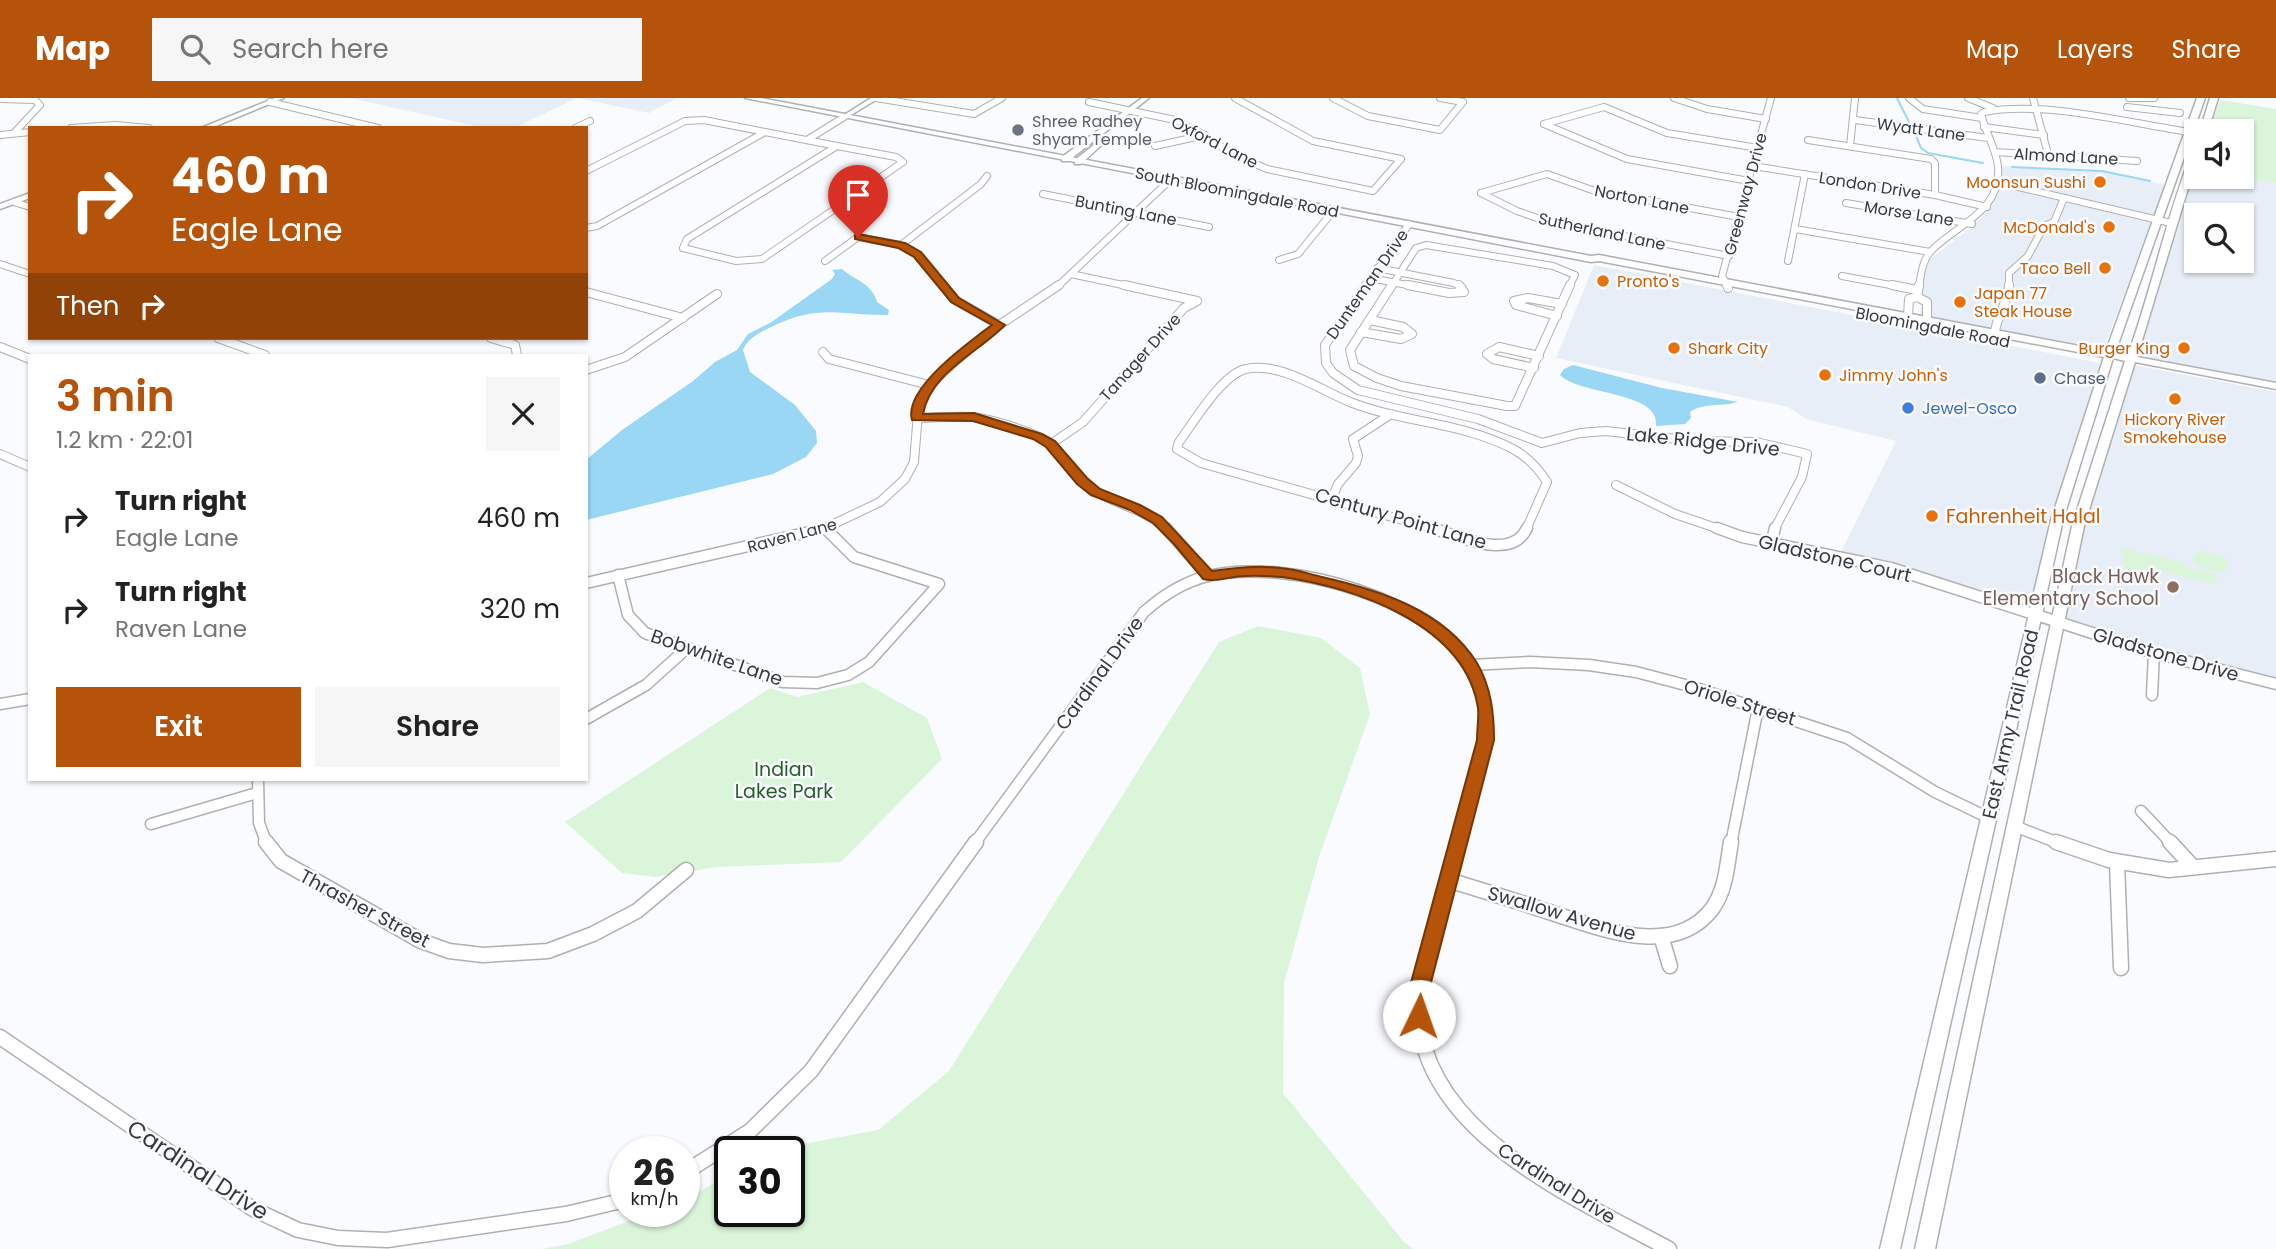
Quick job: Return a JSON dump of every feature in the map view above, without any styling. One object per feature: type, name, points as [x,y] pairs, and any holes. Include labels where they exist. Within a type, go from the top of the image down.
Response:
[{"type":"main road","name":"South Bloomingdale Road","points":[[749,98],[1591,259],[1599,258],[1726,285]]},
{"type":"main road","name":"East Army Trail Road","points":[[2194,119],[2201,98]]},
{"type":"main road","points":[[2208,119],[2214,98]]},
{"type":"main road","name":"East Army Trail Road","points":[[1889,1249],[2057,520],[2108,358],[2184,146]]},
{"type":"main road","name":"East Army Trail Road","points":[[1925,1249],[2078,526],[2143,327],[2171,223],[2184,186]]},
{"type":"main road","name":"Bloomingdale Road","points":[[1726,285],[1995,332],[2108,358]]},
{"type":"main road","name":"Bloomingdale Road","points":[[1726,285],[2108,358],[2276,386]]},
{"type":"main road","name":"Bloomingdale Road","points":[[2130,362],[2276,392]]},
{"type":"street","points":[[210,126],[281,98]]},
{"type":"street","points":[[807,140],[873,98],[975,115],[1002,98]]},
{"type":"street","points":[[1079,162],[1146,98]]},
{"type":"street","points":[[1065,159],[1154,98]]},
{"type":"street","name":"Oxford Lane","points":[[1089,102],[1175,120],[1205,135],[1229,152],[1267,169],[1373,191],[1401,159],[1306,138],[1252,105],[1235,98]]},
{"type":"street","points":[[1333,98],[1368,116],[1440,130],[1463,102],[1440,98]]},
{"type":"street","points":[[1674,98],[1707,109],[1766,118]]},
{"type":"street","name":"Greenway Drive","points":[[1726,285],[1722,276],[1771,98]]},
{"type":"street","points":[[1850,146],[1855,120],[1855,98]]},
{"type":"street","points":[[1909,98],[1923,109],[1982,118]]},
{"type":"street","points":[[1968,98],[1993,108],[2035,108],[2184,134]]},
{"type":"street","points":[[2033,98],[2048,155]]},
{"type":"street","points":[[2128,122],[2128,98],[2154,98]]},
{"type":"street","points":[[0,99],[37,101],[40,104],[14,133]]},
{"type":"street","points":[[270,103],[369,126]]},
{"type":"street","points":[[1749,181],[1627,159],[1544,124],[1604,107],[1667,133],[1758,148]]},
{"type":"street","points":[[2127,107],[2180,113]]},
{"type":"street","points":[[1908,316],[1909,299],[1917,293],[1923,264],[1930,252],[1972,223],[1987,207],[1997,182],[1999,168],[1981,114],[1993,108]]},
{"type":"street","points":[[588,170],[685,121],[704,120],[807,140],[837,146],[896,158],[903,162],[762,259],[731,261],[687,250],[682,246],[687,239],[837,146]]},
{"type":"street","name":"Wyatt Lane","points":[[1855,120],[1988,138]]},
{"type":"street","points":[[579,126],[590,121]]},
{"type":"street","points":[[2115,122],[2128,122],[2184,134]]},
{"type":"street","points":[[100,126],[126,126]]},
{"type":"street","points":[[1984,127],[2043,135]]},
{"type":"street","points":[[0,135],[28,132]]},
{"type":"street","points":[[588,228],[597,226],[765,132]]},
{"type":"street","points":[[1155,146],[1205,135]]},
{"type":"street","points":[[1808,140],[1931,159],[1935,163],[1935,195]]},
{"type":"street","name":"Almond Lane","points":[[1995,152],[2137,161]]},
{"type":"street","name":"London Drive","points":[[1753,166],[1935,195],[1987,207]]},
{"type":"street","name":"Sutherland Lane","points":[[1547,174],[1481,193],[1517,211],[1546,221],[1728,256]]},
{"type":"street","name":"Norton Lane","points":[[1547,174],[1592,190],[1739,216]]},
{"type":"street","points":[[1788,261],[1805,174]]},
{"type":"street","points":[[901,245],[982,184],[987,176]]},
{"type":"street","name":"Raven Lane","points":[[588,582],[826,529],[880,502],[905,479],[917,450],[916,418],[919,401],[929,385],[999,325],[1039,303],[1171,179]]},
{"type":"street","points":[[1997,182],[2171,223]]},
{"type":"street","name":"Bunting Lane","points":[[1043,194],[1209,227]]},
{"type":"street","points":[[0,207],[28,196]]},
{"type":"street","points":[[1995,332],[1996,318],[2009,294],[2009,273],[2028,256],[2044,226],[2054,222],[2064,198]]},
{"type":"street","points":[[14,202],[28,206]]},
{"type":"street","name":"Morse Lane","points":[[1846,203],[1972,223]]},
{"type":"street","points":[[1279,260],[1298,254],[1334,210]]},
{"type":"street","name":"Dunteman Drive","points":[[1333,373],[1324,358],[1325,345],[1409,224]]},
{"type":"street","points":[[1795,229],[1930,252]]},
{"type":"street","points":[[825,261],[858,237],[901,245],[918,254],[955,300],[999,325]]},
{"type":"street","points":[[1426,245],[1553,266],[1575,275],[1515,406],[1426,393],[1372,378],[1354,366],[1350,350],[1400,273],[1416,248],[1426,245]]},
{"type":"street","points":[[0,264],[28,273]]},
{"type":"street","points":[[1370,278],[1449,293],[1464,292],[1461,286],[1454,283],[1377,268]]},
{"type":"street","name":"Tanager Drive","points":[[1051,444],[1083,422],[1184,308],[1197,301],[1071,274]]},
{"type":"street","points":[[1842,276],[1917,293],[1927,302],[1927,320]]},
{"type":"street","points":[[588,293],[683,318]]},
{"type":"street","points":[[588,369],[625,357],[717,294]]},
{"type":"street","points":[[1557,316],[1522,308],[1514,301],[1528,298],[1562,304]]},
{"type":"street","points":[[1361,332],[1401,339],[1412,334],[1403,327],[1370,320]]},
{"type":"street","points":[[224,340],[262,354]]},
{"type":"street","points":[[498,340],[515,345],[519,350],[517,354]]},
{"type":"street","points":[[0,347],[28,358]]},
{"type":"street","points":[[1534,368],[1493,359],[1487,354],[1499,347],[1539,356]]},
{"type":"street","points":[[823,352],[829,359],[929,385]]},
{"type":"street","name":"Century Point Lane","points":[[1258,369],[1310,381],[1354,404],[1391,414],[1447,426],[1495,441],[1535,463],[1547,482],[1522,539],[1513,545],[1487,544],[1190,459],[1177,449],[1179,442],[1236,371],[1258,369]]},
{"type":"street","points":[[1310,381],[1333,373],[1358,390],[1458,413],[1510,430]]},
{"type":"street","points":[[1420,405],[1426,393]]},
{"type":"street","points":[[1332,499],[1338,484],[1356,463],[1358,456],[1353,439],[1391,414]]},
{"type":"street","points":[[916,418],[974,417],[1028,433],[1051,444],[1088,487],[1102,496],[1147,513],[1168,529],[1208,576]]},
{"type":"street","points":[[1495,441],[1510,430]]},
{"type":"street","name":"Lake Ridge Drive","points":[[1510,430],[1542,443],[1580,433],[1606,431],[1694,440],[1756,442],[1807,454],[1807,469],[1775,523],[1771,544]]},
{"type":"street","points":[[0,454],[28,466]]},
{"type":"street","name":"Gladstone Court","points":[[1616,485],[1690,520],[1771,544],[1891,568],[2057,622]]},
{"type":"street","name":"Bobwhite Lane","points":[[618,575],[625,613],[629,621],[645,633],[783,682],[801,684],[836,679],[869,662],[939,584],[855,557],[826,529]]},
{"type":"street","name":"Cardinal Drive","points":[[700,1163],[750,1131],[796,1088],[822,1057],[1136,620],[1167,593],[1208,576],[1245,571],[1275,572],[1365,592],[1405,609],[1428,623],[1451,643],[1470,665],[1482,691],[1487,728],[1419,990],[1421,1027],[1438,1080],[1466,1117],[1511,1157],[1669,1249]]},
{"type":"street","name":"Gladstone Drive","points":[[2057,622],[2154,653],[2276,684]]},
{"type":"street","points":[[588,718],[646,685],[686,649]]},
{"type":"street","points":[[2152,695],[2154,653]]},
{"type":"street","name":"Oriole Street","points":[[1470,665],[1530,662],[1589,665],[1665,679],[1847,738],[1935,792],[1989,818]]},
{"type":"street","points":[[0,704],[28,699]]},
{"type":"street","name":"Swallow Avenue","points":[[1448,880],[1614,932],[1676,936],[1704,919],[1721,894],[1758,708]]},
{"type":"street","name":"Thrasher Street","points":[[258,781],[256,804],[259,830],[267,845],[281,861],[421,941],[463,953],[507,955],[548,951],[593,934],[637,911],[686,870]]},
{"type":"street","points":[[151,824],[257,793]]},
{"type":"street","points":[[2141,811],[2193,867]]},
{"type":"street","points":[[2014,826],[2117,863],[2166,870],[2276,859]]},
{"type":"street","points":[[2117,863],[2121,968]]},
{"type":"street","points":[[1661,936],[1670,966]]},
{"type":"street","name":"Cardinal Drive","points":[[0,1037],[253,1209],[298,1230],[338,1238],[387,1240],[566,1214],[609,1204]]},
{"type":"shaded area","points":[[350,98],[577,98],[518,126],[475,126]]},
{"type":"shaded area","points":[[577,98],[677,98],[649,113]]},
{"type":"shaded area","points":[[2002,166],[2103,171],[2165,185],[2104,348],[1920,317],[1923,278],[1930,259],[1974,225],[1991,207],[2000,184]]},
{"type":"shaded area","points":[[2254,180],[2276,183],[2276,385],[2136,358],[2188,189],[2254,189]]},
{"type":"shaded area","points":[[1594,265],[2100,363],[2047,537],[2031,610],[1840,554],[1896,441],[1806,419],[1788,407],[1556,358]]},
{"type":"shaded area","points":[[2133,365],[2276,392],[2276,682],[2061,621],[2087,511]]},
{"type":"green space","points":[[2220,100],[2276,109],[2276,183],[2254,180],[2254,119],[2213,119]]},
{"type":"green space","points":[[2122,548],[2183,562],[2185,567],[2215,574],[2218,585],[2159,571],[2161,585],[2126,576]]},
{"type":"green space","points":[[2204,551],[2225,557],[2228,562],[2224,572],[2207,570],[2191,560],[2197,552]]},
{"type":"green space","points":[[1258,626],[1321,638],[1360,668],[1370,714],[1319,857],[1284,983],[1283,1093],[1404,1242],[1413,1249],[542,1249],[568,1244],[613,1227],[700,1227],[700,1191],[714,1183],[714,1227],[805,1227],[805,1144],[878,1130],[949,1071],[1219,642]]},
{"type":"green space","name":"Indian Lakes Park","points":[[863,682],[927,718],[942,759],[841,862],[716,867],[656,877],[622,873],[565,822],[770,688],[797,697]]},
{"type":"water","points":[[842,269],[867,286],[877,302],[889,310],[888,315],[830,312],[803,315],[758,334],[743,350],[750,372],[795,405],[816,431],[817,443],[806,457],[773,474],[588,520],[588,458],[715,362],[737,350],[748,334],[770,323],[832,279],[835,274],[832,270]]},
{"type":"water","points":[[1573,365],[1662,388],[1738,402],[1695,409],[1690,412],[1691,418],[1685,424],[1656,426],[1654,415],[1646,406],[1569,381],[1560,375],[1564,369]]},
{"type":"waterway","points":[[1897,98],[1911,126]]},
{"type":"waterway","points":[[1914,131],[1921,148],[1928,153],[1983,163]]},
{"type":"waterway","points":[[2012,167],[2102,171],[2150,181]]},
{"type":"place","name":"Shree Radhey Shyam Temple","points":[[1018,130]]},
{"type":"place","name":"Moonsun Sushi","points":[[2100,182]]},
{"type":"place","name":"McDonald's","points":[[2109,227]]},
{"type":"place","name":"Taco Bell","points":[[2105,268]]},
{"type":"place","name":"Pronto's","points":[[1603,281]]},
{"type":"place","name":"Japan 77 Steak House","points":[[1960,302]]},
{"type":"place","name":"Shark City","points":[[1674,348]]},
{"type":"place","name":"Burger King","points":[[2184,348]]},
{"type":"place","name":"Jimmy John's","points":[[1825,375]]},
{"type":"place","name":"Chase","points":[[2040,378]]},
{"type":"place","name":"Hickory River Smokehouse","points":[[2175,399]]},
{"type":"place","name":"Jewel-Osco","points":[[1908,408]]},
{"type":"place","name":"Fahrenheit Halal","points":[[1932,516]]},
{"type":"place","name":"Black Hawk Elementary School","points":[[2173,587]]},
{"type":"route","points":[[858,237],[901,245],[918,254],[939,284],[955,300],[999,325],[929,385],[919,401],[916,418],[974,417],[1037,436],[1051,444],[1088,487],[1102,496],[1147,513],[1168,529],[1208,576],[1245,571],[1283,572],[1365,592],[1405,609],[1428,623],[1451,643],[1470,665],[1486,707],[1486,740],[1419,990],[1419,1016]]}]
